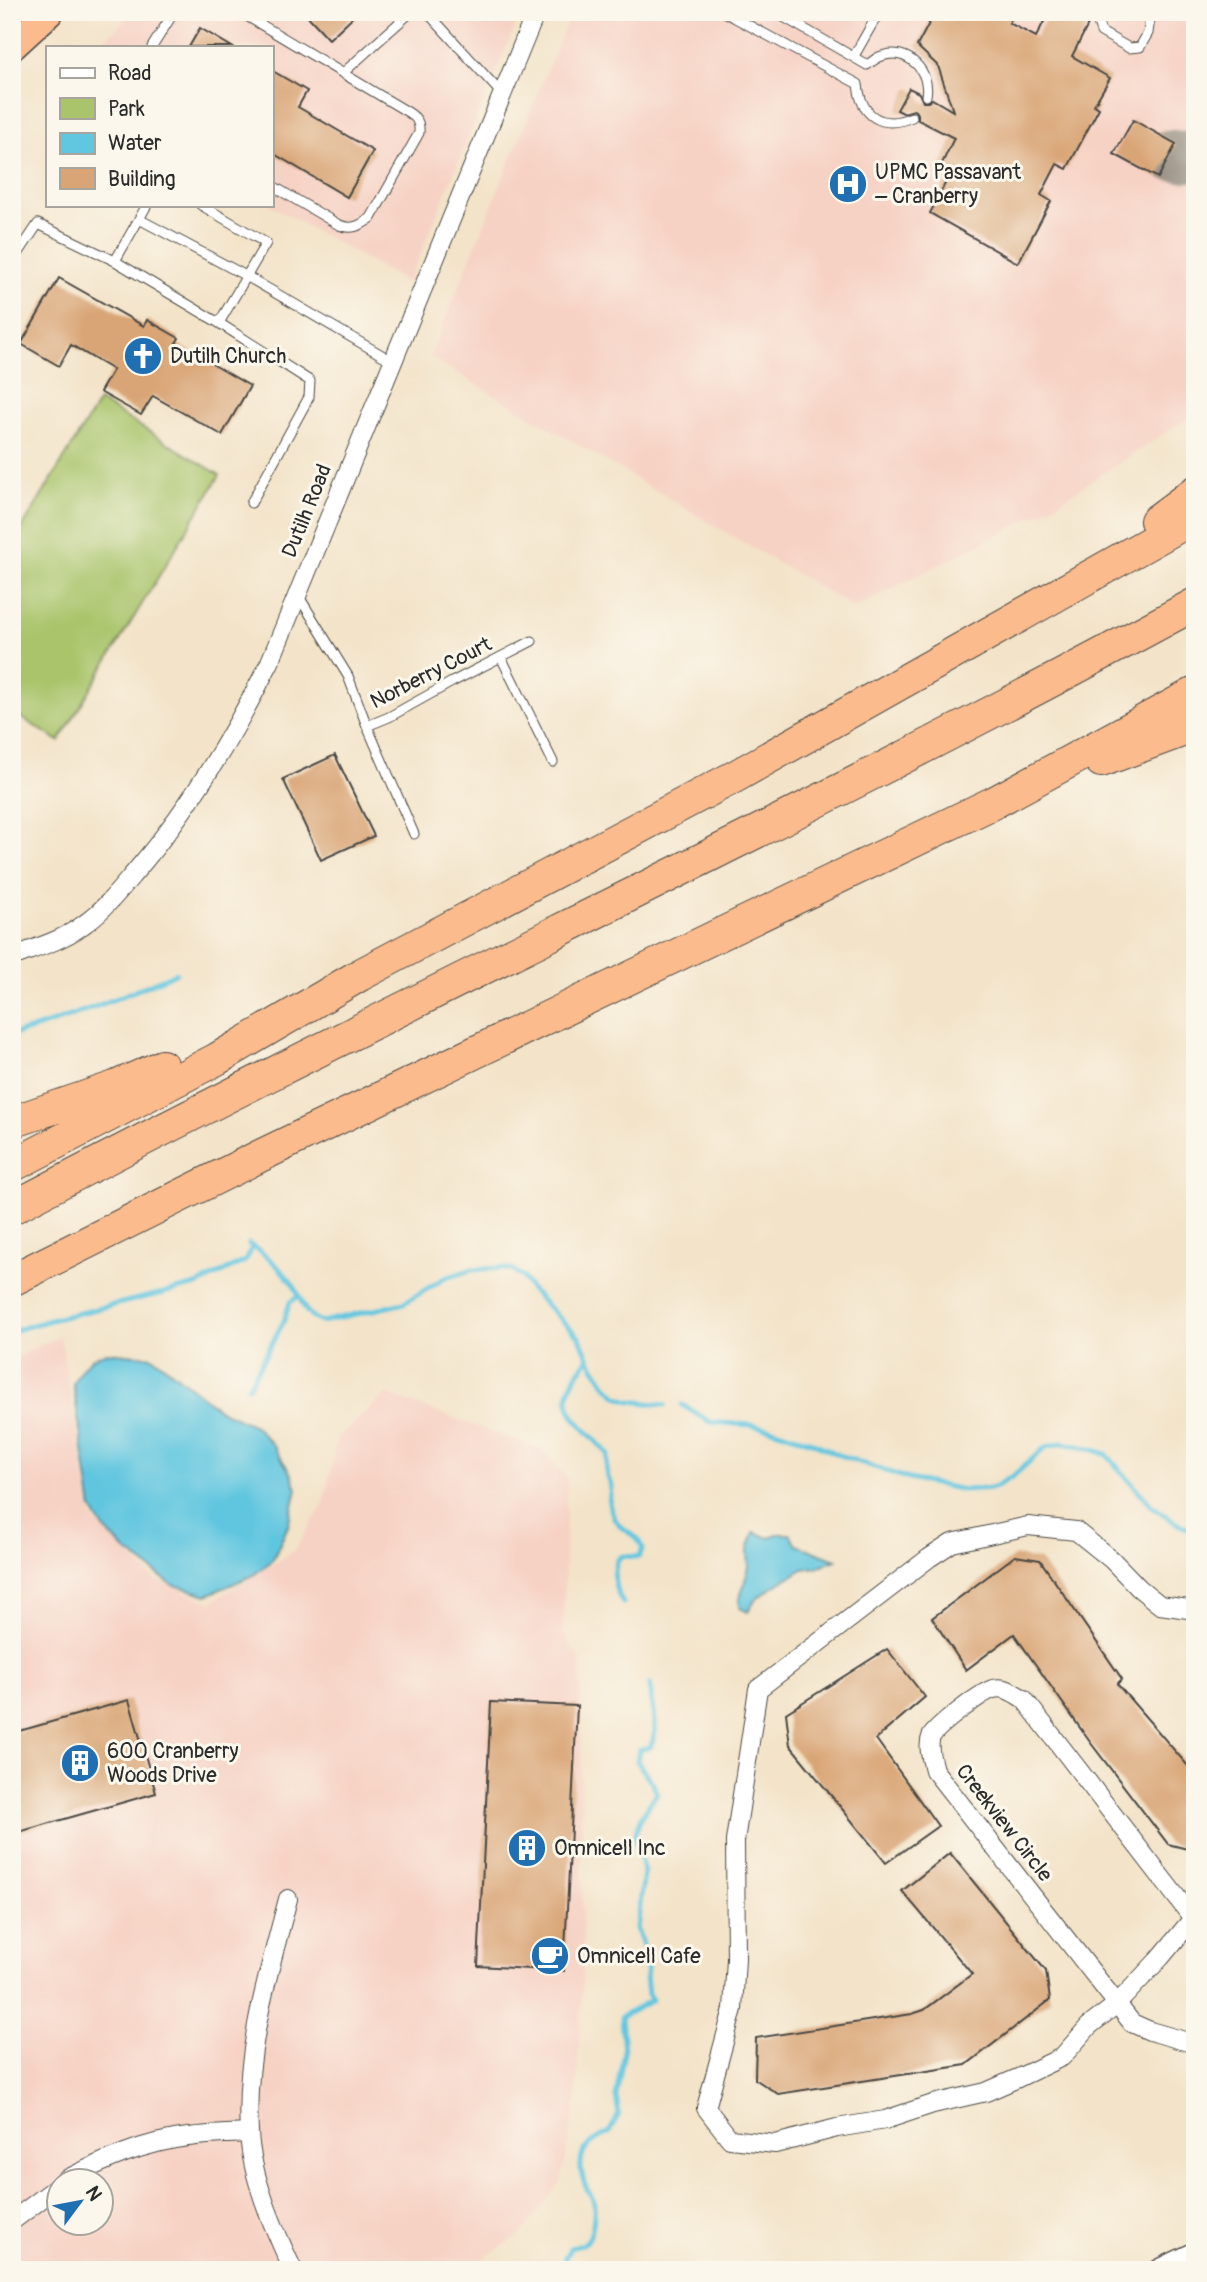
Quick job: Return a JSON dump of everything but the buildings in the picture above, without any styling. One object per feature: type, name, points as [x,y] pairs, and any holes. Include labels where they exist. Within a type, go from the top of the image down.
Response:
[{"type":"highway","points":[[12,46],[49,12]]},
{"type":"highway","points":[[1054,596],[1195,492]]},
{"type":"highway","points":[[12,1166],[217,1059],[360,975],[736,776],[1195,517]]},
{"type":"highway","points":[[12,1208],[198,1110],[1033,692],[1195,604]]},
{"type":"highway","points":[[12,1280],[264,1154],[995,802],[1195,693]]},
{"type":"highway","points":[[995,802],[1195,726]]},
{"type":"highway","points":[[12,1122],[115,1087],[360,975]]},
{"type":"street","name":"Dutilh Road","points":[[20,954],[55,942],[84,924],[120,889],[192,800],[233,734],[270,663],[536,12]]},
{"type":"street","points":[[1194,1918],[1117,2004],[1089,2026],[1062,2057],[986,2092],[933,2104],[886,2120],[837,2128],[775,2144],[730,2139],[706,2108],[733,2009],[736,1959],[735,1841],[758,1689],[952,1543],[1028,1526],[1076,1531],[1160,1605],[1195,1610]]},
{"type":"street","name":"Creekview Circle","points":[[1194,1918],[1024,1699],[1007,1688],[990,1689],[931,1737],[930,1752],[934,1770],[1132,2023],[1195,2044]]},
{"type":"street","points":[[288,1899],[259,2017],[250,2068],[249,2133],[253,2157],[276,2235],[293,2270]]},
{"type":"street","points":[[93,2166],[155,2143],[187,2137],[249,2133]]},
{"type":"street","points":[[12,2221],[46,2196]]},
{"type":"street","points":[[1160,2270],[1195,2253]]},
{"type":"lane","points":[[153,46],[174,12]]},
{"type":"lane","points":[[240,12],[415,116],[420,124],[419,133],[371,218],[361,226],[348,228],[273,186]]},
{"type":"lane","points":[[344,74],[411,12]]},
{"type":"lane","points":[[427,12],[501,93]]},
{"type":"lane","points":[[724,12],[858,83],[860,100],[869,113],[883,122],[899,123],[912,117]]},
{"type":"lane","points":[[775,12],[867,65],[881,56],[897,54],[912,60],[923,72],[926,96]]},
{"type":"lane","points":[[854,56],[879,12]]},
{"type":"lane","points":[[1094,12],[1101,32],[1129,48],[1140,47],[1148,33],[1151,12]]},
{"type":"lane","points":[[114,261],[146,206]]},
{"type":"lane","points":[[203,206],[267,243],[219,323]]},
{"type":"lane","points":[[139,219],[248,277],[392,361]]},
{"type":"lane","points":[[12,263],[38,224],[114,261],[310,381],[309,397],[251,503]]},
{"type":"lane","name":"Norberry Court","points":[[298,594],[348,676],[367,726],[532,641]]},
{"type":"lane","points":[[501,657],[553,762]]},
{"type":"lane","points":[[367,726],[414,834]]},
{"type":"shaded area","points":[[133,12],[521,12],[408,283],[272,206],[273,46],[98,46]]},
{"type":"shaded area","name":"UPMC Passavant – Cranberry","points":[[571,12],[1195,12],[1195,414],[1050,508],[854,608],[430,357]]},
{"type":"shaded area","points":[[60,1336],[92,1518],[153,1579],[211,1602],[293,1552],[323,1506],[337,1438],[386,1394],[540,1449],[567,1478],[563,1633],[580,1660],[583,1968],[576,2101],[561,2182],[521,2234],[465,2270],[12,2270],[12,1359]]},
{"type":"green space","points":[[99,401],[220,475],[59,741],[12,712],[12,545]]},
{"type":"water","points":[[108,1352],[153,1357],[221,1411],[255,1426],[272,1444],[292,1475],[297,1489],[288,1526],[272,1561],[252,1576],[207,1595],[171,1584],[125,1550],[104,1529],[92,1509],[73,1384],[86,1363]]},
{"type":"water","points":[[754,1532],[769,1538],[777,1534],[790,1534],[797,1545],[836,1560],[803,1569],[756,1599],[748,1612],[740,1608],[740,1598],[749,1567],[748,1550]]},
{"type":"waterway","points":[[12,1035],[95,1007],[176,973]]},
{"type":"waterway","points":[[249,1244],[282,1272],[296,1289],[309,1314],[322,1322],[404,1303],[445,1278],[471,1270],[512,1270],[523,1277],[531,1290],[580,1338],[589,1359],[605,1384],[617,1396],[630,1401],[665,1405]]},
{"type":"waterway","points":[[12,1331],[197,1285],[245,1261],[253,1247]]},
{"type":"waterway","points":[[248,1387],[284,1321],[290,1302],[299,1296]]},
{"type":"waterway","points":[[589,1359],[576,1375],[570,1389],[568,1400],[571,1411],[608,1454],[606,1471],[611,1486],[609,1504],[614,1518],[622,1528],[637,1538],[643,1549],[639,1557],[622,1556],[617,1560],[615,1582],[623,1603]]},
{"type":"waterway","points":[[682,1405],[710,1422],[775,1430],[909,1479],[964,1490],[993,1488],[1013,1476],[1046,1447],[1063,1443],[1087,1448],[1106,1454],[1151,1505],[1173,1521],[1195,1532]]},
{"type":"waterway","points":[[563,2270],[570,2248],[587,2240],[593,2225],[594,2204],[582,2175],[581,2159],[587,2147],[609,2133],[619,2114],[616,2096],[624,2051],[621,2017],[652,2000],[648,1994],[646,1976],[648,1959],[637,1929],[644,1872],[634,1837],[641,1817],[657,1793],[637,1761],[639,1750],[650,1747],[655,1731],[650,1684]]},
{"type":"taxiway","points":[[1170,155],[1185,157],[1195,154]]},
{"type":"place","name":"UPMC Passavant – Cranberry","points":[[848,184]]},
{"type":"place","name":"Dutilh Church","points":[[143,356]]},
{"type":"place","name":"600 Cranberry Woods Drive","points":[[80,1763]]},
{"type":"place","name":"Omnicell Inc","points":[[527,1848]]},
{"type":"place","name":"Omnicell Cafe","points":[[550,1956]]}]
